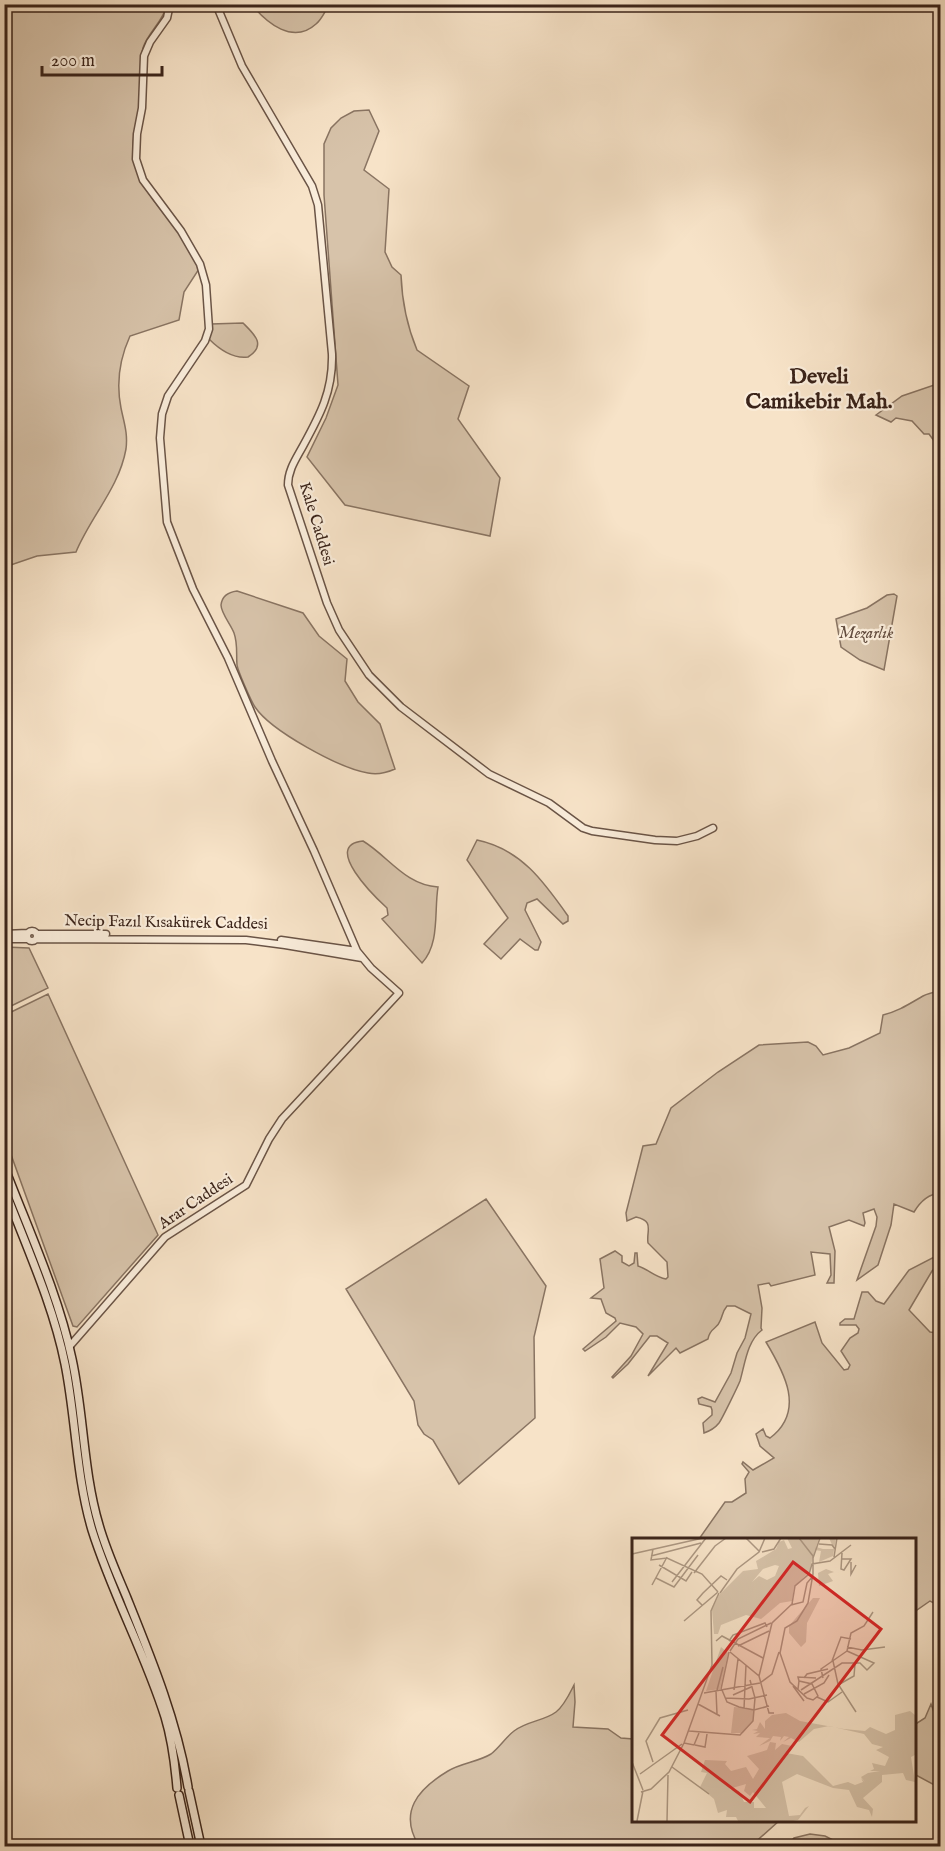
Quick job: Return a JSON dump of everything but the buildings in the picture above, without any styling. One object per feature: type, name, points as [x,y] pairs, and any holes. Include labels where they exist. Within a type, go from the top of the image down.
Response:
[{"type":"main road","points":[[4,1166],[58,1311],[69,1347],[76,1379],[90,1488],[97,1519],[172,1716],[201,1846]]},
{"type":"main road","points":[[4,1188],[58,1338],[72,1410],[88,1516],[99,1551],[165,1717],[190,1846]]},
{"type":"main road","points":[[178,1792],[184,1784],[189,1789]]},
{"type":"street","points":[[170,4],[167,18],[150,42],[144,56],[142,108],[137,134],[136,159],[143,180],[181,231],[200,264],[206,285],[209,329],[205,341],[168,396],[162,414],[160,438],[168,522],[193,589],[228,658],[272,762],[362,958]]},
{"type":"street","name":"Kale Caddesi","points":[[216,4],[242,66],[312,186],[318,205],[332,354],[332,378],[326,400],[292,466],[288,485],[327,603],[348,646],[374,681],[401,707],[489,774],[549,803],[583,828],[677,841],[692,838],[713,828]]},
{"type":"street","points":[[4,934],[28,936],[32,941],[37,936]]},
{"type":"street","points":[[4,939],[28,936]]},
{"type":"street","name":"Necip Fazıl Kısakürek Caddesi","points":[[37,936],[249,936],[357,951]]},
{"type":"street","name":"Necip Fazıl Kısakürek Caddesi","points":[[37,936],[246,940],[362,958]]},
{"type":"street","name":"Arar Caddesi","points":[[69,1347],[165,1237],[246,1185],[269,1139],[282,1119],[399,993],[362,958]]},
{"type":"green space","points":[[4,5],[167,5],[143,48],[140,69],[140,104],[133,143],[135,162],[145,187],[187,244],[199,269],[184,292],[179,320],[130,336],[121,362],[119,380],[126,449],[111,489],[76,552],[37,556],[5,567]]},
{"type":"green space","points":[[252,5],[329,5],[316,24],[307,30],[290,32],[265,19]]},
{"type":"green space","points":[[369,110],[379,131],[364,170],[389,189],[385,252],[392,267],[401,275],[406,313],[413,341],[417,350],[469,386],[458,419],[500,478],[490,536],[345,505],[307,457],[326,418],[338,385],[324,195],[324,144],[331,128],[341,118],[354,111]]},
{"type":"green space","points":[[243,323],[254,335],[258,344],[254,353],[248,357],[227,352],[209,339],[211,324]]},
{"type":"green space","points":[[940,383],[940,440],[937,445],[929,434],[924,434],[912,421],[896,418],[891,422],[876,415],[902,396]]},
{"type":"green space","points":[[237,591],[303,613],[319,636],[347,659],[345,681],[358,702],[380,724],[395,769],[371,774],[355,770],[307,747],[263,717],[253,704],[240,673],[233,630],[221,608],[224,597]]},
{"type":"green space","name":"Mezarlık","points":[[887,595],[897,596],[884,670],[860,660],[841,647],[836,619],[867,608]]},
{"type":"green space","points":[[477,840],[493,844],[519,859],[540,879],[568,916],[568,921],[563,924],[537,899],[527,903],[525,910],[541,942],[538,950],[520,939],[501,959],[484,944],[508,918],[467,860]]},
{"type":"green space","points":[[363,841],[406,876],[426,885],[438,887],[432,947],[422,963],[382,919],[388,915],[387,908],[363,883],[349,861],[347,852],[352,845]]},
{"type":"green space","points":[[5,947],[29,948],[48,988],[5,1009]]},
{"type":"green space","points":[[940,989],[940,1193],[925,1199],[914,1212],[894,1204],[891,1225],[878,1265],[857,1280],[876,1226],[877,1217],[874,1209],[863,1213],[864,1226],[849,1220],[829,1227],[835,1251],[834,1283],[827,1283],[831,1275],[830,1254],[811,1252],[815,1275],[771,1286],[769,1283],[758,1285],[762,1308],[762,1330],[750,1346],[740,1381],[723,1415],[717,1425],[710,1430],[704,1433],[703,1423],[712,1415],[711,1407],[699,1404],[698,1399],[702,1397],[715,1402],[731,1373],[737,1353],[745,1338],[751,1314],[735,1306],[727,1306],[719,1324],[710,1332],[708,1339],[680,1353],[676,1348],[648,1376],[668,1343],[657,1336],[650,1336],[628,1364],[613,1378],[631,1356],[643,1334],[636,1327],[620,1323],[606,1337],[585,1351],[583,1349],[616,1321],[606,1313],[601,1299],[591,1298],[604,1288],[600,1259],[615,1251],[622,1256],[622,1262],[629,1266],[634,1263],[635,1253],[637,1253],[638,1266],[662,1278],[668,1277],[667,1262],[648,1243],[648,1224],[636,1217],[627,1221],[626,1213],[643,1146],[656,1144],[671,1108],[718,1072],[759,1045],[808,1042],[816,1046],[823,1055],[849,1048],[880,1033],[883,1015]]},
{"type":"green space","points":[[48,994],[158,1235],[77,1327],[73,1326],[5,1138],[5,1015]]},
{"type":"green space","points":[[486,1199],[546,1286],[534,1337],[535,1418],[459,1484],[433,1440],[424,1434],[418,1425],[414,1401],[346,1289]]},
{"type":"green space","points":[[938,1255],[940,1262],[932,1271],[909,1310],[930,1332],[937,1333],[940,1330],[940,1606],[930,1601],[915,1611],[915,1538],[700,1538],[725,1502],[732,1502],[746,1493],[745,1479],[749,1472],[742,1464],[743,1462],[753,1470],[774,1458],[760,1446],[756,1434],[763,1429],[766,1436],[770,1438],[781,1427],[787,1416],[789,1404],[785,1378],[766,1342],[815,1322],[822,1343],[844,1370],[848,1369],[850,1365],[841,1351],[859,1329],[856,1325],[840,1325],[840,1323],[845,1319],[854,1319],[862,1292],[868,1292],[876,1301],[884,1304],[909,1270]]},
{"type":"green space","points":[[574,1685],[573,1727],[608,1729],[621,1738],[632,1739],[632,1821],[779,1821],[751,1846],[419,1846],[410,1822],[411,1812],[414,1802],[428,1786],[453,1768],[491,1754],[511,1733],[556,1712]]},
{"type":"green space","points":[[931,1704],[940,1724],[940,1788],[915,1775],[915,1724],[925,1718]]},
{"type":"green space","points":[[810,1834],[825,1836],[845,1846],[787,1846],[794,1838]]},
{"type":"district","name":"Develi Camikebir Mah.","points":[[819,390]]}]
